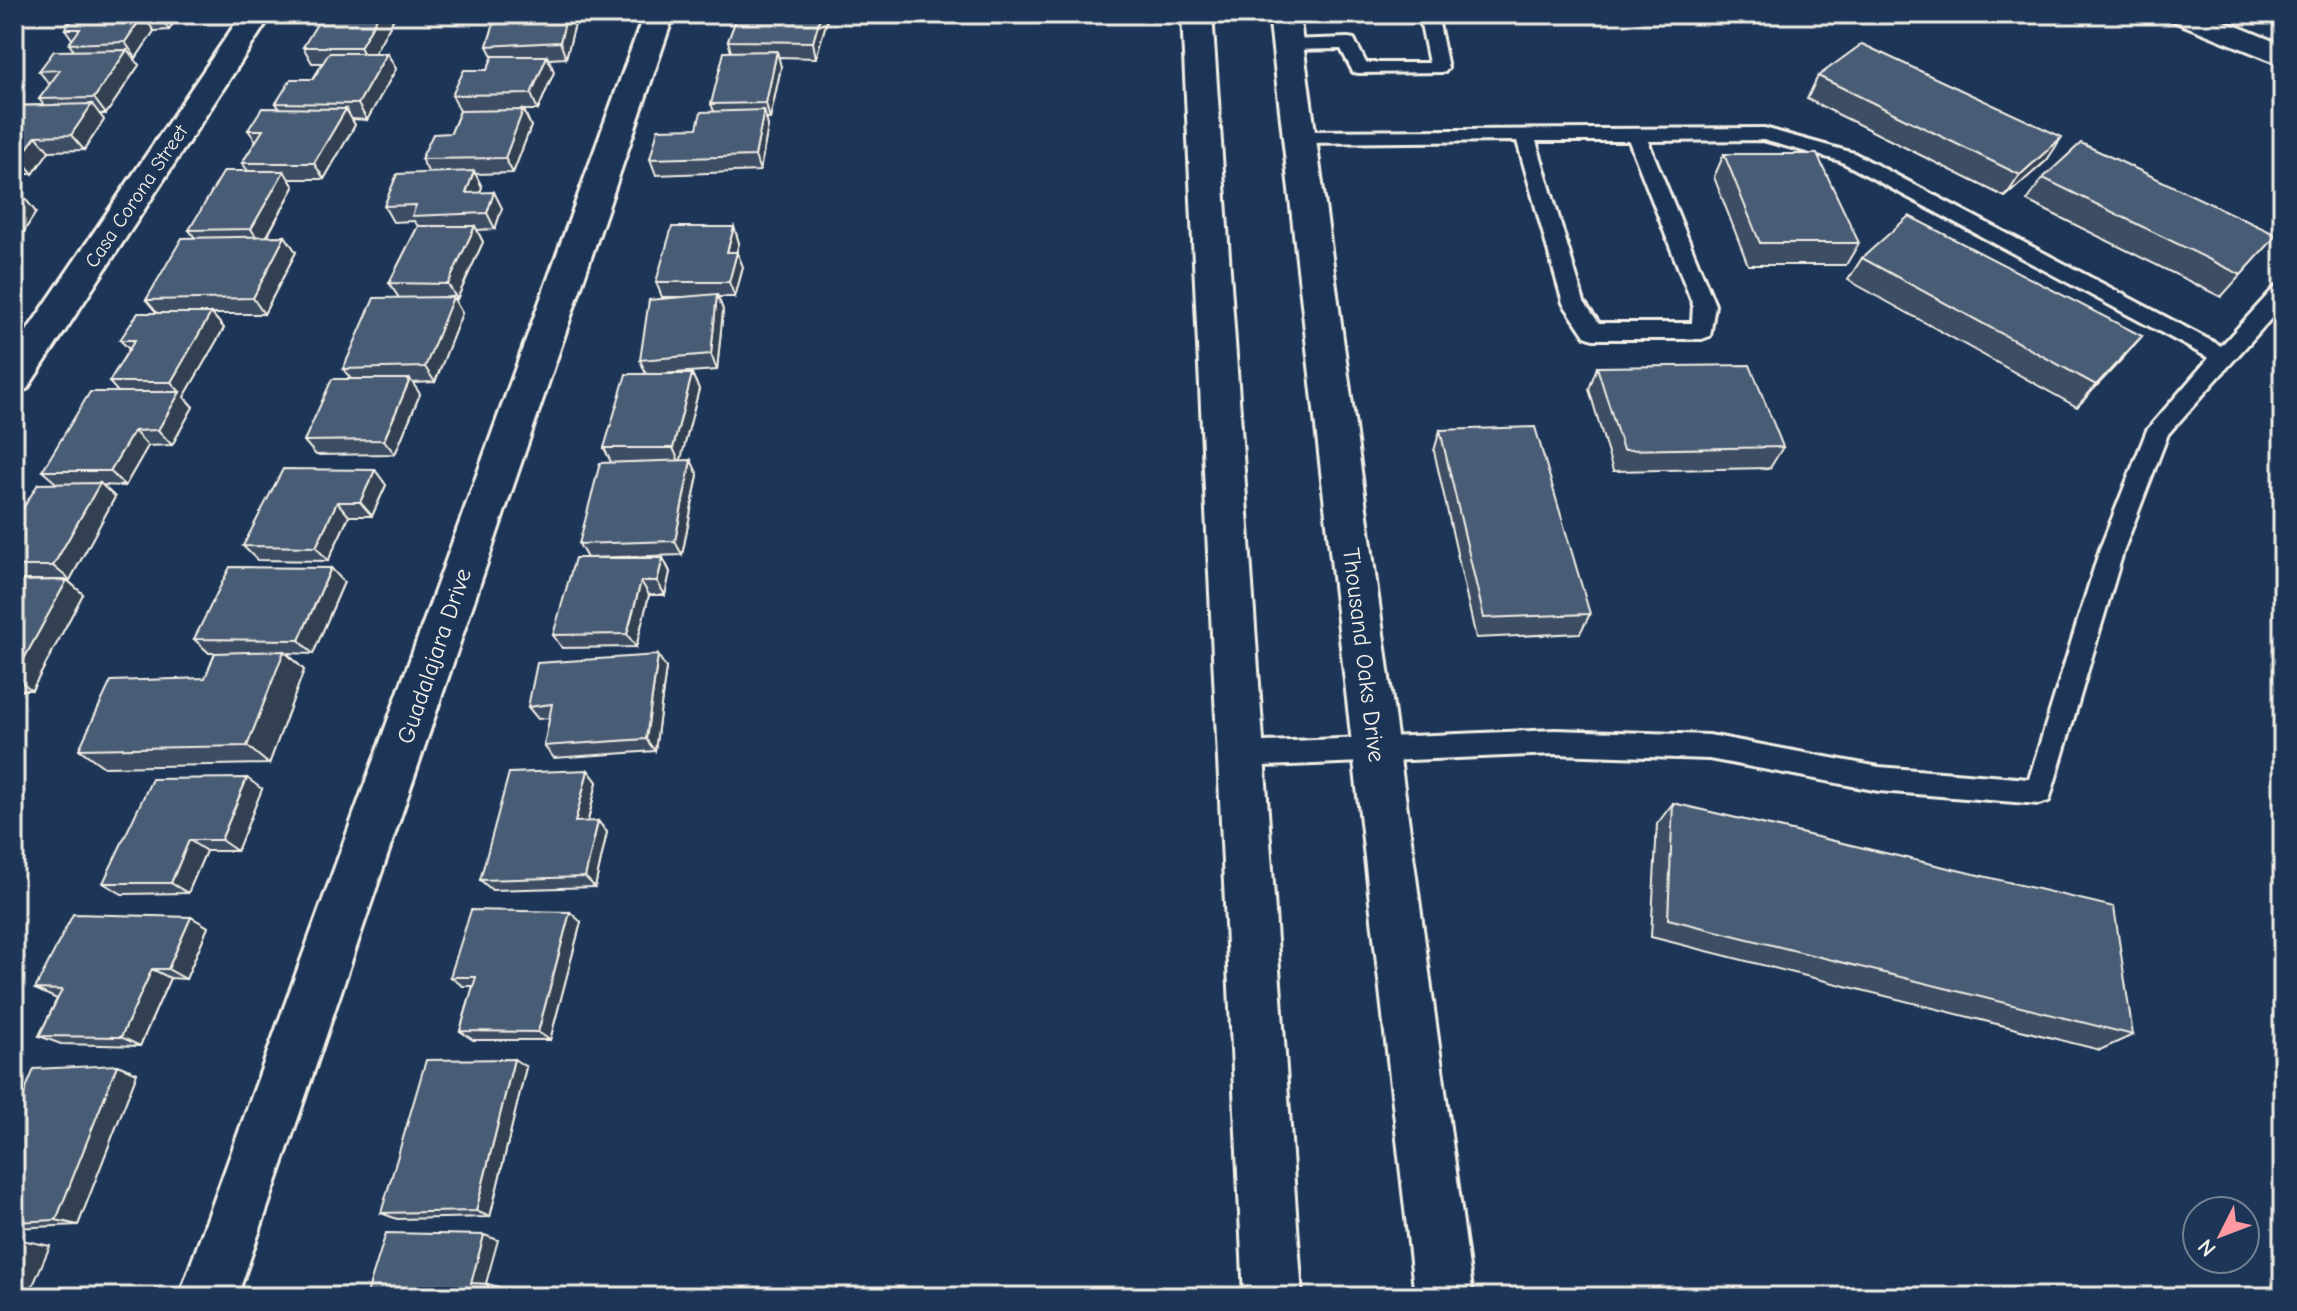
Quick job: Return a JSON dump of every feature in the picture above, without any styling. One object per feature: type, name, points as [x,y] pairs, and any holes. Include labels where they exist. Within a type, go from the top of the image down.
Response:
[{"type":"main road","name":"Casa Corona Street","points":[[14,379],[257,14]]},
{"type":"main road","name":"Guadalajara Drive","points":[[208,1297],[659,14]]},
{"type":"main road","points":[[1197,14],[1273,1297]]},
{"type":"main road","points":[[2181,14],[2283,56]]},
{"type":"main road","name":"Thousand Oaks Drive","points":[[1286,30],[1444,1297]]},
{"type":"lane","points":[[1286,30],[1348,43],[1359,68],[1439,68],[1428,14]]},
{"type":"lane","points":[[1299,137],[1764,134],[1847,157],[2223,356]]},
{"type":"lane","points":[[1525,135],[1574,303],[1593,331],[1702,331],[1704,305],[1636,135]]},
{"type":"lane","points":[[1241,755],[1555,742],[1709,747],[1879,779],[2039,792],[2112,549],[2158,430],[2283,291]]},
{"type":"building","points":[[76,14],[158,14],[143,15],[125,42],[69,44],[80,29],[65,29]]},
{"type":"building","points":[[323,14],[379,14],[360,47],[303,47]]},
{"type":"building","points":[[497,14],[567,14],[560,42],[487,46]]},
{"type":"building","points":[[738,14],[821,14],[813,42],[728,41]]},
{"type":"building","points":[[1862,44],[2062,137],[2020,175],[1818,76]]},
{"type":"building","points":[[127,50],[94,98],[39,99],[60,70],[39,71],[54,51]]},
{"type":"building","points":[[777,51],[766,103],[711,104],[724,52]]},
{"type":"building","points":[[329,53],[387,53],[358,104],[276,103],[291,79],[313,79]]},
{"type":"building","points":[[493,56],[547,56],[531,94],[452,95],[464,70],[487,70]]},
{"type":"building","points":[[92,104],[71,135],[36,136],[20,158],[14,158],[14,106]]},
{"type":"building","points":[[262,108],[346,109],[314,163],[242,163],[263,130],[248,130]]},
{"type":"building","points":[[523,110],[505,158],[421,159],[433,134],[451,133],[460,111]]},
{"type":"building","points":[[764,110],[755,156],[650,159],[658,129],[697,128],[701,112]]},
{"type":"building","points":[[2081,143],[2277,235],[2241,275],[2043,178]]},
{"type":"building","points":[[1724,154],[1817,154],[1859,243],[1760,243]]},
{"type":"building","points":[[224,171],[284,171],[251,229],[189,230]]},
{"type":"building","points":[[474,171],[466,193],[494,192],[487,213],[412,216],[416,205],[384,206],[397,174]]},
{"type":"building","points":[[23,196],[14,209],[14,197]]},
{"type":"building","points":[[1909,216],[2142,336],[2096,385],[1862,258]]},
{"type":"building","points":[[418,226],[475,226],[448,284],[389,283]]},
{"type":"building","points":[[672,227],[734,227],[727,252],[737,252],[729,282],[656,282]]},
{"type":"building","points":[[285,236],[253,298],[146,300],[182,238]]},
{"type":"building","points":[[717,294],[711,354],[640,360],[649,300]]},
{"type":"building","points":[[453,297],[425,367],[343,369],[374,298]]},
{"type":"building","points":[[138,313],[211,313],[171,382],[109,382],[135,340],[120,340]]},
{"type":"building","points":[[1750,365],[1783,447],[1623,450],[1597,367]]},
{"type":"building","points":[[626,374],[692,374],[673,448],[604,448]]},
{"type":"building","points":[[332,379],[410,379],[384,440],[304,441]]},
{"type":"building","points":[[90,392],[180,392],[158,430],[134,431],[110,471],[42,471]]},
{"type":"building","points":[[1535,427],[1590,614],[1484,618],[1440,430]]},
{"type":"building","points":[[691,460],[675,541],[579,544],[600,463]]},
{"type":"building","points":[[283,469],[375,470],[360,502],[337,502],[316,547],[243,546]]},
{"type":"building","points":[[100,483],[53,566],[14,566],[14,523],[38,484]]},
{"type":"building","points":[[575,558],[663,558],[657,581],[641,581],[627,634],[553,635]]},
{"type":"building","points":[[230,567],[331,568],[299,640],[194,639]]},
{"type":"building","points":[[67,580],[14,677],[14,581]]},
{"type":"building","points":[[284,651],[247,746],[79,749],[111,681],[205,678],[215,653]]},
{"type":"building","points":[[658,655],[646,739],[544,746],[552,704],[528,707],[537,663]]},
{"type":"building","points":[[588,770],[575,822],[598,821],[585,877],[480,880],[509,773]]},
{"type":"building","points":[[247,778],[221,840],[189,840],[171,883],[103,883],[152,779]]},
{"type":"building","points":[[1673,803],[2114,907],[2133,1035],[1668,919]]},
{"type":"building","points":[[471,910],[570,912],[538,1032],[460,1031],[476,977],[450,977]]},
{"type":"building","points":[[73,914],[191,917],[168,969],[152,969],[121,1037],[39,1036],[62,990],[35,989]]},
{"type":"building","points":[[514,1059],[476,1211],[381,1213],[426,1060]]},
{"type":"building","points":[[117,1065],[56,1220],[14,1222],[14,1109],[18,1108],[34,1069]]},
{"type":"building","points":[[386,1233],[484,1235],[471,1283],[488,1284],[485,1297],[366,1297]]}]
